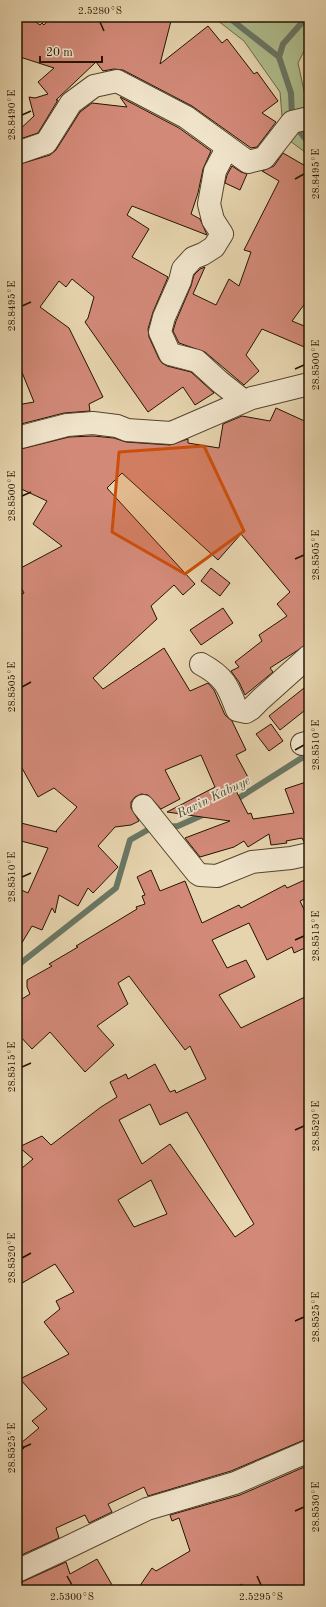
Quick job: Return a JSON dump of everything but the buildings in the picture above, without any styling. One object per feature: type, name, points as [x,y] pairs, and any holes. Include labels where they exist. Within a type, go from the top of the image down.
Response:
[{"type":"street","points":[[17,153],[46,143],[71,102],[94,86],[117,81],[186,118],[248,162],[264,158],[292,122],[309,118]]},
{"type":"street","points":[[227,148],[215,171],[209,204],[212,220],[222,234],[214,247],[203,254],[192,258],[183,269],[180,281],[164,317],[160,332],[170,354],[197,361],[244,401]]},
{"type":"street","points":[[17,438],[67,426],[93,423],[117,426],[127,430],[171,433],[244,401],[309,384]]},
{"type":"street","points":[[201,664],[214,671],[228,686],[238,710],[246,712],[309,656]]},
{"type":"street","points":[[142,806],[200,875],[217,876],[252,862],[291,858],[309,854]]},
{"type":"street","points":[[17,1570],[60,1552],[147,1509],[234,1483],[309,1451]]},
{"type":"highlighted area","points":[[204,446],[244,531],[185,574],[112,532],[119,452]]},
{"type":"green space","points":[[213,17],[309,17],[309,45],[298,63],[309,114],[309,155],[290,141],[282,116],[280,92],[244,41]]},
{"type":"waterway","points":[[228,17],[279,57]]},
{"type":"waterway","points":[[292,117],[291,93],[279,57],[283,44],[307,17]]},
{"type":"waterway","points":[[295,126],[309,143]]},
{"type":"waterway","name":"Ravin Kabuye","points":[[234,801],[300,759],[309,756]]},
{"type":"waterway","name":"Ravin Kabuye","points":[[165,827],[178,826],[205,814]]},
{"type":"waterway","name":"Ravin Kabuye","points":[[17,967],[116,888],[130,840],[154,827]]}]
